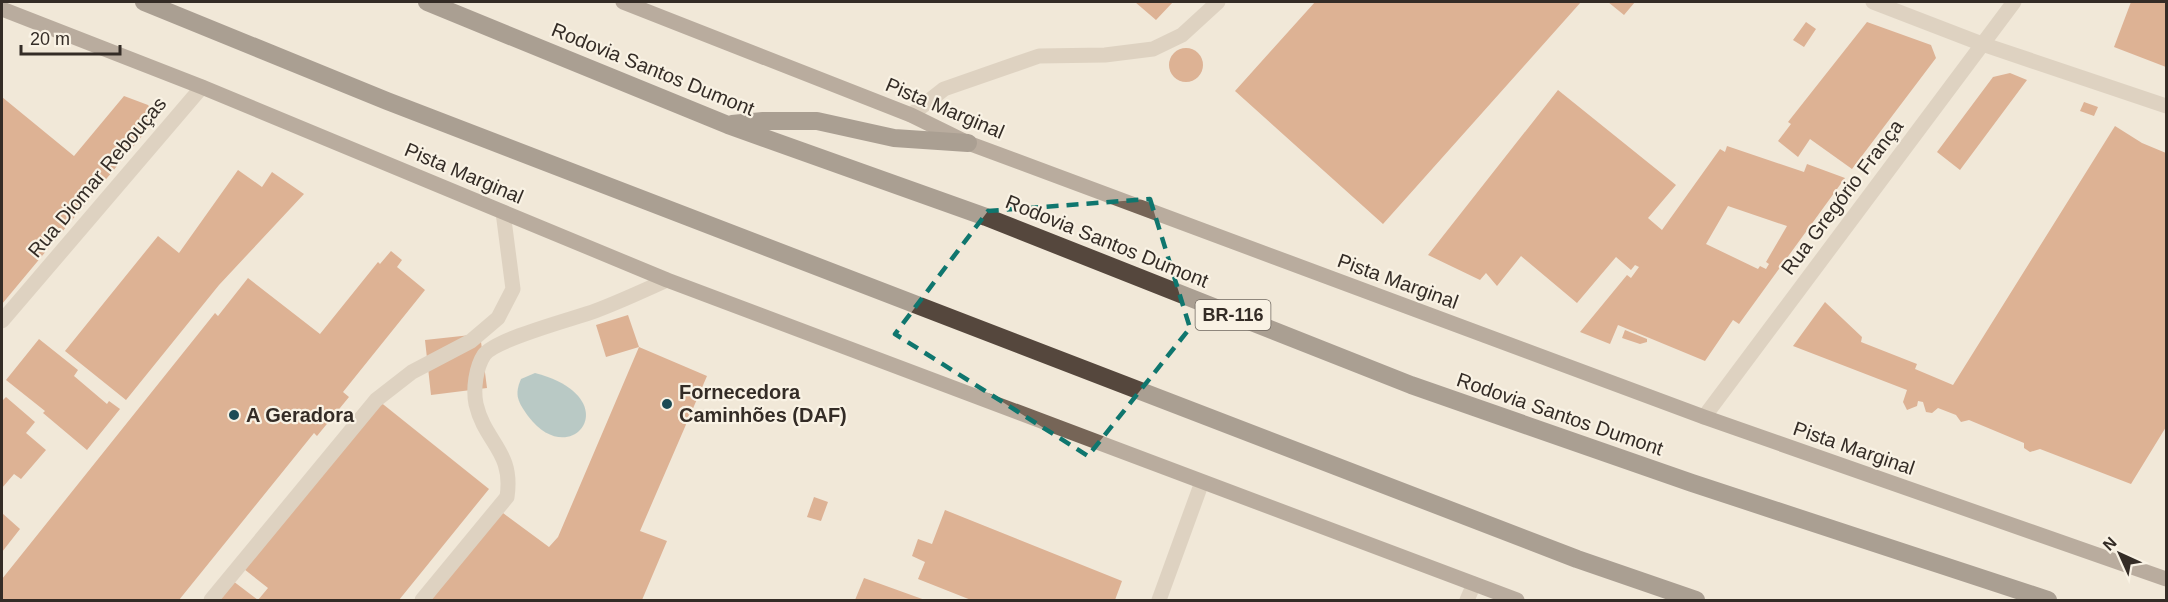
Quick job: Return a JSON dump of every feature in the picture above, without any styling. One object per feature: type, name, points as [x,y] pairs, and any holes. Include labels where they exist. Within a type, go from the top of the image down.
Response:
[{"type":"highway","points":[[144,2],[387,101],[1577,559],[1696,600]]},
{"type":"highway","name":"Rodovia Santos Dumont","points":[[427,2],[728,125],[986,217],[1411,385],[1692,483],[2048,600]]},
{"type":"highway","points":[[728,125],[763,121],[817,121],[894,138],[968,143]]},
{"type":"main road","name":"Pista Marginal","points":[[623,2],[911,115],[968,143],[1704,417],[2166,579]]},
{"type":"main road","name":"Pista Marginal","points":[[2,9],[202,87],[667,280],[1517,600]]},
{"type":"street","points":[[911,115],[944,89],[1039,56],[1105,55],[1153,49],[1182,35],[1218,2]]},
{"type":"street","points":[[1873,2],[1982,44],[2166,106]]},
{"type":"street","name":"Rua Gregório França","points":[[1704,417],[2014,2]]},
{"type":"street","name":"Rua Diomar Rebouças","points":[[2,321],[202,87]]},
{"type":"street","points":[[211,600],[376,400],[412,372],[471,340],[498,318],[513,289],[503,212]]},
{"type":"street","points":[[422,600],[507,497],[510,479],[507,464],[482,422],[476,403],[478,368],[485,353],[501,343],[596,310],[667,280]]},
{"type":"street","points":[[1158,600],[1202,482]]},
{"type":"street","points":[[1467,600],[1474,584]]},
{"type":"highlighted area","points":[[1150,199],[1190,328],[1088,456],[895,334],[988,211]]},
{"type":"water","points":[[535,373],[564,384],[580,398],[586,413],[583,426],[574,434],[561,437],[545,432],[528,416],[518,398],[518,390],[521,379]]},
{"type":"building","points":[[1135,2],[1173,2],[1156,20]]},
{"type":"building","points":[[1315,2],[1581,2],[1383,224],[1235,91]]},
{"type":"building","points":[[1608,2],[1635,2],[1624,15]]},
{"type":"building","points":[[2131,2],[2166,2],[2166,67],[2114,47]]},
{"type":"building","points":[[1806,22],[1816,29],[1804,47],[1793,40]]},
{"type":"building","points":[[1867,22],[1931,45],[1936,58],[1852,169],[1810,139],[1798,157],[1778,141],[1791,124],[1788,122]]},
{"type":"building","points":[[1186,48],[1198,53],[1203,65],[1198,77],[1186,82],[1174,77],[1169,65],[1174,53]]},
{"type":"building","points":[[2010,73],[2027,80],[1960,170],[1937,152],[1993,77]]},
{"type":"building","points":[[1558,90],[1676,185],[1648,218],[1662,230],[1720,149],[1725,152],[1727,146],[1804,172],[1807,164],[1845,178],[1739,324],[1733,320],[1705,361],[1618,325],[1610,344],[1580,332],[1627,275],[1631,278],[1639,267],[1635,265],[1631,270],[1616,257],[1577,303],[1521,256],[1497,286],[1486,273],[1480,280],[1428,255]],"holes":[[[1728,206],[1787,226],[1766,262],[1769,264],[1766,269],[1760,266],[1758,269],[1706,244]]]},
{"type":"building","points":[[124,96],[148,105],[157,118],[2,304],[2,97],[74,156]]},
{"type":"building","points":[[2084,102],[2098,107],[2094,116],[2080,111]]},
{"type":"building","points":[[2115,126],[2142,143],[2166,153],[2166,427],[2131,484],[2040,449],[2030,452],[2024,448],[2024,443],[1969,420],[1961,422],[1956,415],[1938,408],[1932,413],[1926,412],[1923,402],[1918,401],[1917,406],[1907,410],[1903,402],[1907,390],[1793,346],[1825,302],[1862,337],[1861,342],[1917,364],[1915,369],[1953,385]]},
{"type":"building","points":[[238,170],[262,187],[272,172],[304,194],[219,285],[126,400],[65,351],[158,236],[179,253]]},
{"type":"building","name":"A Geradora","points":[[391,251],[402,260],[397,267],[425,290],[343,392],[349,397],[317,436],[314,433],[179,600],[2,600],[2,579],[215,313],[218,316],[248,278],[320,334],[378,262],[380,264]]},
{"type":"building","points":[[628,315],[639,347],[606,357],[596,325]]},
{"type":"building","points":[[1625,330],[1647,339],[1647,342],[1640,344],[1622,338]]},
{"type":"building","points":[[480,334],[487,388],[431,395],[425,340]]},
{"type":"building","points":[[39,339],[78,370],[74,376],[107,404],[109,401],[120,409],[87,450],[43,413],[45,411],[6,380]]},
{"type":"building","points":[[639,347],[707,376],[640,531],[667,541],[642,600],[426,600],[499,510],[549,547],[558,537]]},
{"type":"building","points":[[6,397],[35,422],[26,433],[46,450],[21,479],[14,474],[2,488],[2,401]]},
{"type":"building","points":[[379,401],[489,489],[399,600],[258,600],[268,588],[244,569]]},
{"type":"building","points":[[814,497],[828,502],[821,521],[807,517]]},
{"type":"building","points":[[945,510],[1122,581],[1115,600],[971,600],[918,579],[925,562],[912,556],[918,539],[932,544]]},
{"type":"building","points":[[2,513],[20,529],[2,552]]},
{"type":"building","points":[[864,578],[925,600],[855,600]]},
{"type":"building","points":[[233,581],[258,600],[221,600],[219,599]]},
{"type":"place","name":"Fornecedora Caminhões (DAF)","points":[[667,404]]},
{"type":"place","name":"A Geradora","points":[[234,415]]}]
